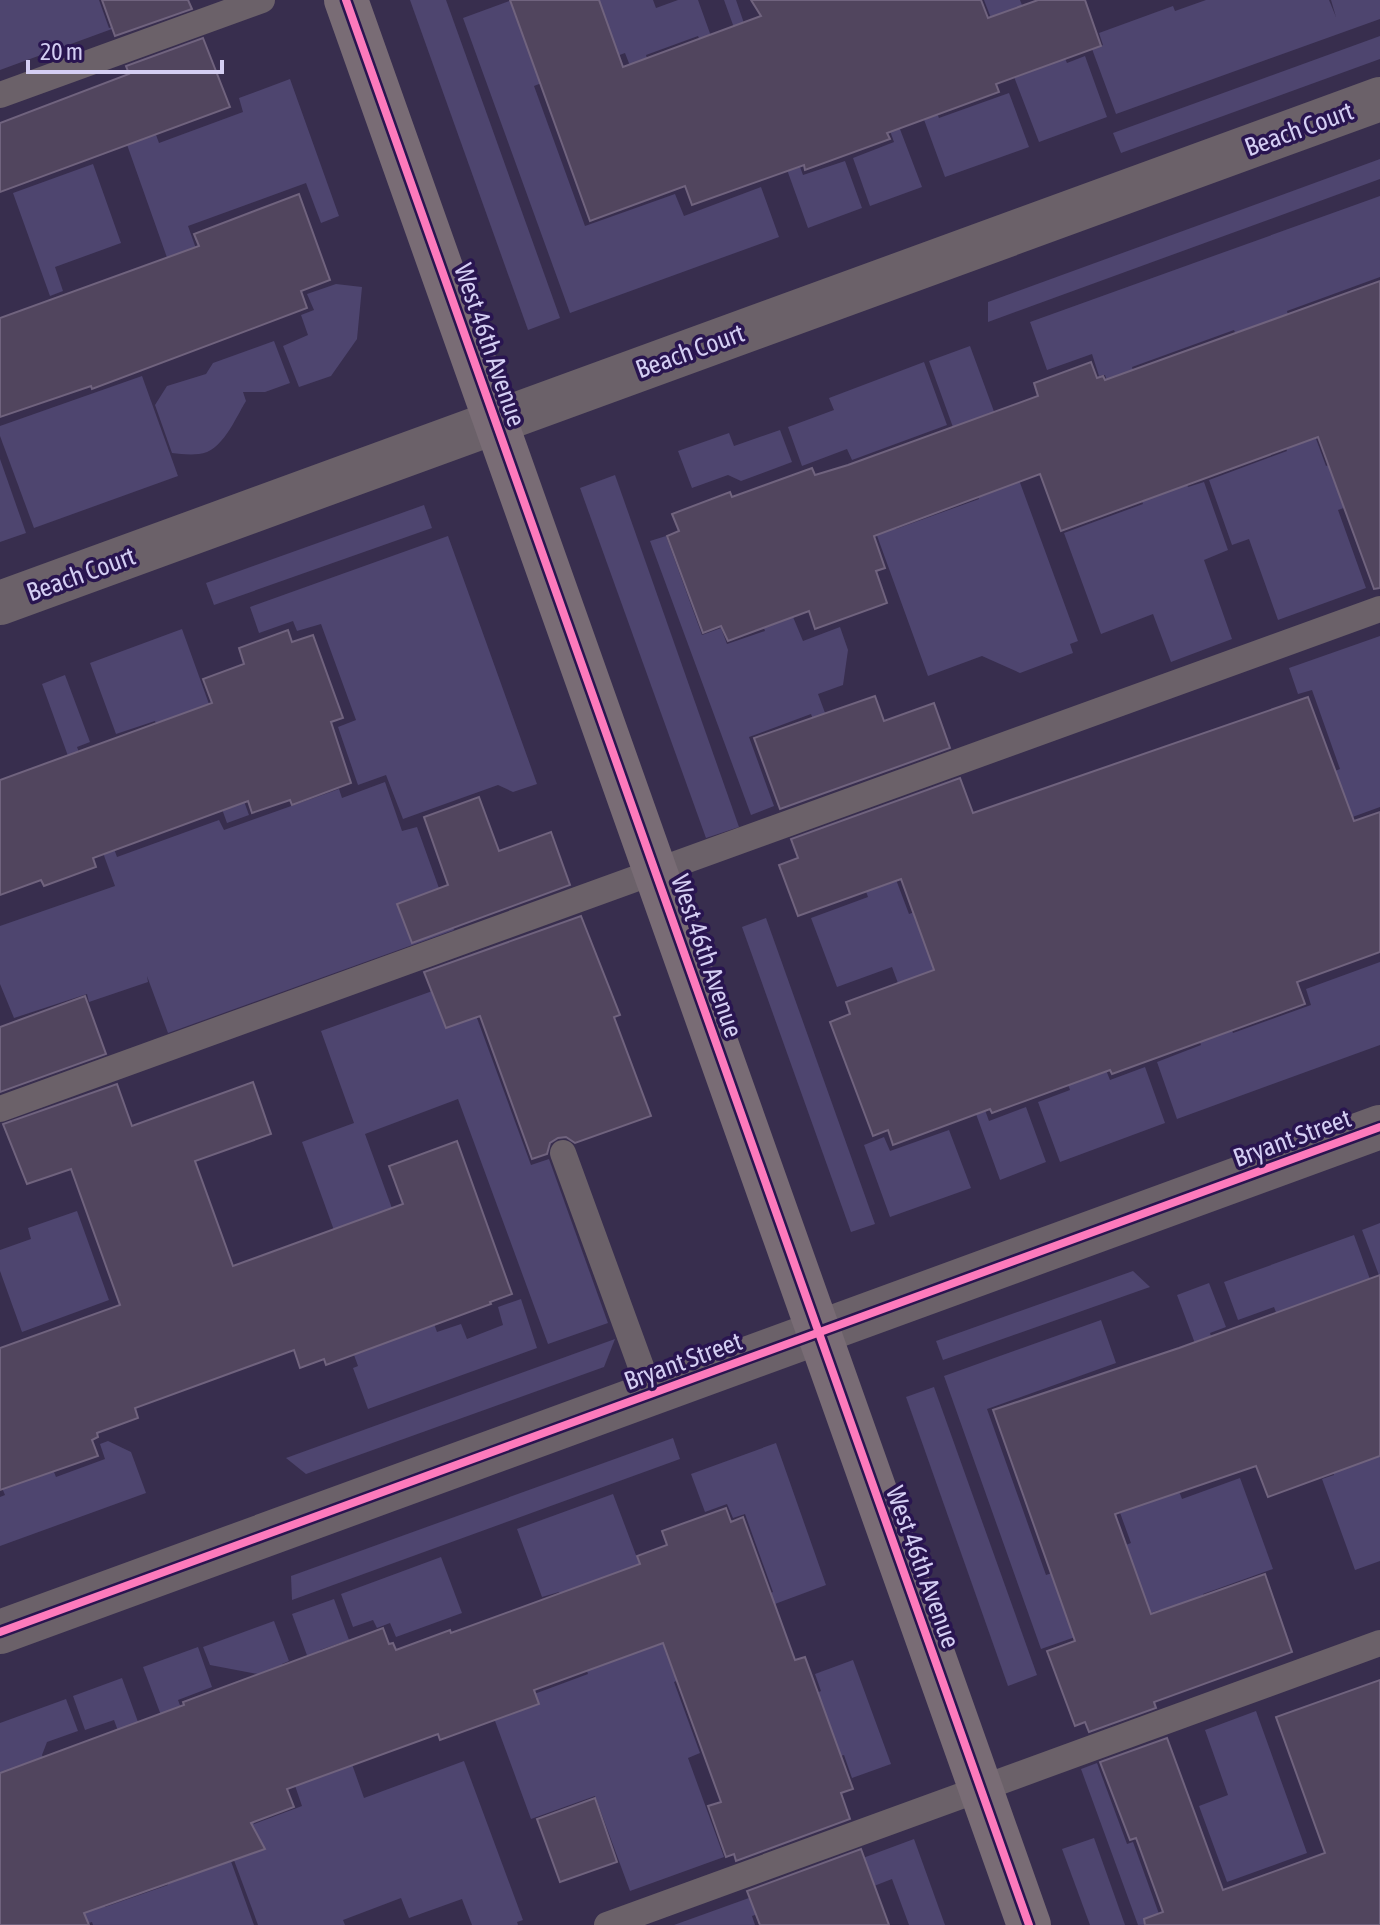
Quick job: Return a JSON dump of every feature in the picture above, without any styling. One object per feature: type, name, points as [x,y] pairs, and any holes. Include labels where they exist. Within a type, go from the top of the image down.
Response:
[{"type":"street","name":"West 46th Avenue","points":[[346,0],[1029,1925]]},
{"type":"street","name":"Beach Court","points":[[0,603],[1380,99]]},
{"type":"street","name":"Bryant Street","points":[[0,1632],[1380,1127]]},
{"type":"lane","points":[[0,95],[262,0]]},
{"type":"lane","points":[[0,1109],[1380,609]]},
{"type":"lane","points":[[563,1153],[651,1394]]},
{"type":"lane","points":[[607,1925],[1380,1643]]},
{"type":"shaded area","points":[[0,0],[99,0],[109,28],[191,0],[0,70]]},
{"type":"shaded area","points":[[410,0],[446,0],[560,318],[528,330]]},
{"type":"shaded area","points":[[512,0],[564,74],[534,86],[585,226],[675,194],[684,216],[761,187],[779,237],[570,313],[463,18]]},
{"type":"shaded area","points":[[547,0],[653,0],[656,8],[678,0],[698,0],[712,39],[701,43],[698,36],[646,55],[651,70],[634,76],[625,53],[573,72]]},
{"type":"shaded area","points":[[724,0],[736,0],[747,32],[737,36]]},
{"type":"shaded area","points":[[984,0],[1020,0],[1032,31],[1001,44]]},
{"type":"shaded area","points":[[1206,0],[1329,0],[1336,17],[1331,0],[1380,0],[1380,19],[1116,114],[1092,49],[1103,45],[1099,33],[1173,6],[1175,11]]},
{"type":"shaded area","points":[[1380,36],[1380,59],[1121,153],[1113,133]]},
{"type":"shaded area","points":[[753,37],[803,175],[845,161],[862,208],[808,228],[741,42]]},
{"type":"shaded area","points":[[1003,48],[1061,50],[1067,63],[1085,56],[1107,117],[1039,142]]},
{"type":"shaded area","points":[[290,79],[339,216],[321,223],[306,183],[188,226],[204,271],[170,266],[108,91],[136,81],[159,143],[243,112],[239,98]]},
{"type":"shaded area","points":[[1009,93],[1029,147],[945,177],[919,106],[932,101],[939,118]]},
{"type":"shaded area","points":[[887,95],[922,187],[870,206],[853,158],[894,142],[878,98]]},
{"type":"shaded area","points":[[1380,159],[1380,179],[988,322],[988,302]]},
{"type":"shaded area","points":[[93,164],[121,243],[55,267],[63,291],[50,296],[13,193]]},
{"type":"shaded area","points":[[1380,196],[1380,277],[1287,311],[1293,334],[1240,345],[1234,330],[1132,367],[1142,399],[1117,408],[1105,375],[1099,376],[1092,354],[1047,370],[1030,322]]},
{"type":"shaded area","points":[[336,284],[362,287],[357,339],[331,376],[299,387],[283,346],[308,335],[301,315],[314,310],[307,294]]},
{"type":"shaded area","points":[[274,341],[290,383],[265,392],[243,392],[246,401],[232,425],[221,441],[207,452],[172,453],[155,405],[167,386],[206,374],[213,363]]},
{"type":"shaded area","points":[[970,346],[1078,641],[1070,644],[1073,653],[1020,673],[982,656],[928,676],[872,522],[890,515],[896,529],[979,499],[929,361]]},
{"type":"shaded area","points":[[924,362],[947,425],[852,460],[847,449],[802,466],[788,427],[834,410],[829,398]]},
{"type":"shaded area","points":[[142,376],[178,476],[34,528],[0,436],[0,426]]},
{"type":"shaded area","points":[[1304,406],[1326,466],[1380,447],[1380,495],[1338,510],[1366,588],[1278,620],[1249,539],[1232,545],[1209,480],[1287,451],[1275,417]]},
{"type":"shaded area","points":[[1110,414],[1179,464],[1188,487],[1204,482],[1228,550],[1204,560],[1232,639],[1171,662],[1153,614],[1101,634],[1064,533],[1143,504]]},
{"type":"shaded area","points":[[780,430],[792,462],[741,481],[728,475],[692,488],[678,451],[729,433],[734,446]]},
{"type":"shaded area","points":[[0,459],[26,533],[0,542]]},
{"type":"shaded area","points":[[615,475],[739,827],[706,838],[580,488]]},
{"type":"shaded area","points":[[424,505],[432,528],[214,605],[206,583]]},
{"type":"shaded area","points":[[448,536],[537,784],[513,792],[498,785],[403,819],[386,775],[358,785],[338,727],[356,720],[321,624],[297,631],[293,621],[259,633],[250,607]]},
{"type":"shaded area","points":[[666,536],[702,635],[721,628],[727,644],[765,631],[760,616],[788,605],[803,641],[840,627],[848,650],[843,685],[818,694],[850,780],[837,784],[811,714],[749,737],[774,806],[751,815],[650,541]]},
{"type":"shaded area","points":[[182,629],[249,815],[227,823],[195,734],[164,745],[155,721],[116,734],[90,663]]},
{"type":"shaded area","points":[[1380,636],[1380,807],[1347,819],[1330,773],[1340,769],[1312,690],[1298,694],[1289,668]]},
{"type":"shaded area","points":[[65,675],[90,742],[77,747],[117,857],[219,820],[224,830],[339,789],[342,798],[385,782],[402,831],[417,827],[454,930],[168,1033],[147,976],[148,982],[89,1002],[87,994],[14,1018],[0,984],[0,926],[115,886],[42,684]]},
{"type":"shaded area","points":[[878,832],[909,914],[968,893],[937,980],[989,1121],[1026,1107],[1046,1162],[1000,1180],[972,1103],[902,994],[892,967],[837,987],[811,918],[868,897],[849,843]]},
{"type":"shaded area","points":[[1154,916],[1207,963],[1233,1033],[1311,1005],[1306,989],[1380,962],[1380,1045],[1177,1119],[1157,1062],[1201,1045]]},
{"type":"shaded area","points":[[766,918],[875,1224],[851,1232],[742,927]]},
{"type":"shaded area","points":[[463,980],[531,1165],[549,1159],[608,1323],[548,1344],[458,1099],[365,1134],[437,1332],[461,1324],[467,1339],[503,1325],[498,1307],[521,1299],[537,1348],[368,1409],[353,1368],[358,1366],[354,1355],[376,1346],[302,1142],[354,1123],[321,1031]]},
{"type":"shaded area","points":[[1102,1060],[1110,1080],[1145,1067],[1165,1123],[1060,1162],[1038,1102],[1070,1090],[1064,1073]]},
{"type":"shaded area","points":[[949,1130],[971,1188],[890,1217],[864,1145],[884,1137],[890,1151]]},
{"type":"shaded area","points":[[77,1211],[109,1300],[22,1332],[0,1271],[0,1250],[31,1239],[28,1228]]},
{"type":"shaded area","points":[[1380,1223],[1380,1278],[1362,1230]]},
{"type":"shaded area","points":[[1354,1235],[1375,1293],[1281,1326],[1274,1307],[1238,1320],[1224,1282]]},
{"type":"shaded area","points":[[1133,1271],[1150,1287],[943,1360],[936,1341]]},
{"type":"shaded area","points":[[1209,1283],[1226,1327],[1210,1333],[1239,1462],[1177,1295]]},
{"type":"shaded area","points":[[1101,1320],[1116,1363],[987,1409],[1046,1575],[1055,1572],[1078,1636],[1041,1649],[944,1376]]},
{"type":"shaded area","points":[[615,1339],[604,1367],[306,1474],[286,1458]]},
{"type":"shaded area","points":[[1074,1386],[1173,1475],[1182,1499],[1240,1478],[1273,1569],[1203,1594],[1221,1650],[1186,1685],[1159,1610],[1133,1619],[1059,1570],[1131,1543]]},
{"type":"shaded area","points":[[934,1387],[1037,1675],[1008,1686],[906,1397]]},
{"type":"shaded area","points":[[1380,1398],[1380,1561],[1355,1570],[1322,1479],[1334,1475],[1328,1456]]},
{"type":"shaded area","points":[[673,1438],[680,1459],[292,1600],[291,1576]]},
{"type":"shaded area","points":[[108,1441],[131,1452],[146,1493],[0,1546],[0,1497],[5,1495],[0,1483],[48,1457],[56,1477],[105,1459],[100,1444]]},
{"type":"shaded area","points":[[776,1443],[826,1585],[748,1614],[744,1604],[773,1592],[745,1514],[733,1518],[727,1504],[705,1512],[691,1474]]},
{"type":"shaded area","points":[[613,1494],[645,1579],[697,1673],[674,1682],[700,1753],[688,1758],[724,1857],[630,1891],[595,1796],[531,1819],[491,1710],[588,1674],[559,1592],[542,1597],[517,1529]]},
{"type":"shaded area","points":[[441,1557],[462,1613],[396,1637],[390,1623],[377,1628],[373,1620],[353,1627],[341,1594]]},
{"type":"shaded area","points":[[334,1599],[349,1640],[320,1650],[342,1752],[292,1614]]},
{"type":"shaded area","points":[[274,1621],[289,1661],[282,1664],[314,1752],[258,1674],[210,1665],[203,1647]]},
{"type":"shaded area","points":[[198,1647],[212,1687],[178,1700],[184,1716],[199,1817],[143,1667]]},
{"type":"shaded area","points":[[853,1660],[891,1764],[852,1778],[844,1755],[830,1759],[810,1696],[821,1691],[815,1674]]},
{"type":"shaded area","points":[[122,1678],[169,1807],[121,1739],[114,1720],[85,1730],[73,1696]]},
{"type":"shaded area","points":[[66,1699],[78,1731],[47,1742],[42,1755],[81,1866],[89,1864],[105,1907],[168,1885],[152,1840],[215,1817],[254,1925],[93,1925],[92,1922],[82,1925],[0,1830],[0,1723]]},
{"type":"shaded area","points":[[1256,1711],[1307,1853],[1227,1882],[1199,1806],[1228,1795],[1205,1730]]},
{"type":"shaded area","points":[[348,1753],[364,1798],[464,1761],[523,1920],[517,1922],[518,1925],[472,1925],[462,1899],[409,1918],[401,1898],[343,1920],[345,1925],[258,1925],[222,1828],[252,1817],[254,1824],[302,1806],[291,1774]]},
{"type":"shaded area","points":[[1097,1763],[1127,1844],[1133,1842],[1163,1925],[1138,1925],[1081,1769]]},
{"type":"shaded area","points":[[1094,1838],[1125,1925],[1090,1925],[1062,1849]]},
{"type":"shaded area","points":[[914,1839],[945,1925],[909,1925],[892,1879],[874,1886],[766,1894]]},
{"type":"shaded area","points":[[760,1894],[767,1911],[752,1916],[755,1925],[674,1925]]},
{"type":"building","points":[[102,0],[188,0],[192,9],[115,36]]},
{"type":"building","points":[[510,0],[599,0],[623,67],[761,16],[751,0],[981,0],[988,18],[1038,0],[1085,0],[1101,46],[996,84],[999,92],[887,133],[890,139],[805,170],[804,165],[692,205],[685,186],[590,221]]},
{"type":"building","points":[[203,38],[230,107],[0,192],[0,123],[129,74],[126,66]]},
{"type":"building","points":[[299,194],[330,280],[301,291],[307,308],[92,389],[91,386],[0,417],[0,318],[199,246],[194,234]]},
{"type":"building","points":[[1380,281],[1380,588],[1374,589],[1318,437],[1061,531],[1040,474],[874,536],[885,568],[876,571],[887,603],[815,629],[809,611],[728,641],[721,626],[703,633],[667,536],[679,531],[672,514],[730,492],[732,497],[812,468],[815,475],[848,465],[1038,396],[1034,383],[1091,362],[1097,378],[1103,376],[1105,380]]},
{"type":"building","points":[[288,630],[292,642],[313,635],[343,718],[331,722],[351,783],[292,805],[290,800],[252,813],[248,801],[93,858],[96,867],[44,886],[41,880],[0,895],[0,780],[212,703],[203,679],[244,664],[239,648]]},
{"type":"building","points":[[875,696],[884,721],[934,703],[950,748],[780,809],[754,738]]},
{"type":"building","points":[[1308,697],[1354,821],[1380,812],[1380,952],[1297,982],[1305,1004],[1112,1074],[1110,1070],[893,1145],[888,1130],[873,1136],[830,1022],[850,1014],[846,1002],[934,970],[901,879],[798,916],[779,865],[798,858],[791,839],[960,778],[973,813]]},
{"type":"building","points":[[479,797],[499,851],[551,832],[570,885],[412,943],[397,904],[448,885],[424,817]]},
{"type":"building","points":[[581,916],[620,1015],[614,1017],[651,1116],[575,1143],[566,1137],[558,1138],[550,1143],[547,1154],[532,1159],[480,1016],[446,1028],[424,972]]},
{"type":"building","points":[[85,996],[106,1054],[0,1092],[0,1027]]},
{"type":"building","points":[[253,1082],[271,1134],[195,1161],[233,1266],[403,1204],[389,1166],[457,1141],[512,1294],[326,1365],[324,1359],[300,1368],[294,1350],[135,1408],[138,1418],[97,1433],[98,1437],[92,1440],[98,1456],[0,1490],[0,1348],[120,1305],[71,1169],[27,1184],[3,1124],[117,1084],[132,1126]]},
{"type":"building","points":[[1380,1275],[1380,1456],[1268,1497],[1256,1466],[1115,1514],[1151,1614],[1265,1574],[1292,1652],[1154,1702],[1156,1708],[1089,1732],[1085,1722],[1075,1726],[1047,1651],[1075,1641],[993,1410],[1179,1348]]},
{"type":"building","points":[[726,1508],[731,1522],[743,1517],[795,1660],[805,1657],[853,1789],[841,1793],[850,1819],[736,1861],[734,1854],[726,1857],[708,1806],[721,1802],[663,1643],[534,1690],[539,1704],[440,1740],[438,1734],[287,1789],[294,1807],[251,1823],[265,1849],[84,1913],[89,1925],[0,1925],[0,1773],[383,1628],[389,1644],[393,1643],[396,1650],[450,1630],[451,1633],[640,1564],[637,1556],[667,1545],[662,1531]]},
{"type":"building","points":[[1380,1680],[1380,1925],[1145,1925],[1144,1919],[1163,1912],[1136,1838],[1130,1840],[1100,1762],[1167,1738],[1223,1890],[1325,1853],[1276,1717]]},
{"type":"building","points":[[595,1798],[617,1862],[560,1882],[537,1819]]},
{"type":"building","points":[[861,1849],[889,1925],[760,1925],[747,1891]]},
{"type":"cycle path","points":[[346,0],[1029,1925]]},
{"type":"cycle path","points":[[0,1632],[1380,1127]]}]
